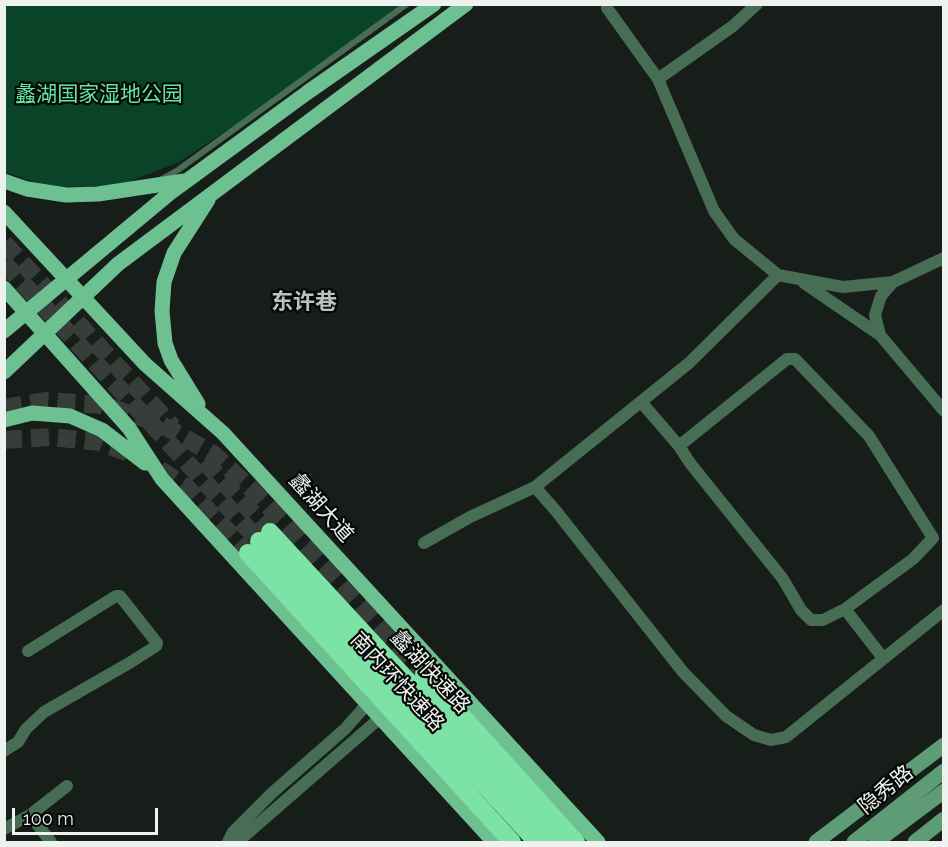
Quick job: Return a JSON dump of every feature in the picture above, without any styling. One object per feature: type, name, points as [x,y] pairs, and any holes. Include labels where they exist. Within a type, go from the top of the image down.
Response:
[{"type":"highway","name":"南内环快速路","points":[[259,542],[512,843]]},
{"type":"highway","name":"蠡湖快速路","points":[[259,542],[537,843]]},
{"type":"highway","name":"蠡湖快速路","points":[[259,542],[556,843]]},
{"type":"highway","points":[[424,674],[576,843]]},
{"type":"main road","points":[[4,331],[66,277],[187,181],[308,92],[434,4]]},
{"type":"main road","points":[[4,372],[118,264],[466,4]]},
{"type":"main road","points":[[4,181],[27,189],[66,195],[98,194],[187,181]]},
{"type":"main road","points":[[205,414],[171,360],[165,343],[162,311],[164,282],[178,243],[217,188]]},
{"type":"main road","name":"蠡湖大道","points":[[4,212],[163,382],[205,414],[597,843]]},
{"type":"main road","points":[[4,288],[129,428],[162,479]]},
{"type":"main road","points":[[4,420],[32,413],[70,416],[102,430],[133,452],[162,479],[494,843]]},
{"type":"main road","points":[[816,843],[944,745]]},
{"type":"main road","name":"隐秀路","points":[[854,843],[944,771]]},
{"type":"main road","name":"隐秀路","points":[[876,843],[944,790]]},
{"type":"main road","points":[[915,843],[944,819]]},
{"type":"street","points":[[658,79],[733,26],[757,4]]},
{"type":"street","points":[[605,6],[658,79],[714,210],[734,238],[778,275],[843,287],[893,282],[944,258]]},
{"type":"street","points":[[424,543],[470,517],[535,487],[689,363],[778,275]]},
{"type":"street","points":[[801,281],[880,334],[944,411]]},
{"type":"street","points":[[880,334],[875,315],[880,296],[893,282]]},
{"type":"street","points":[[642,403],[679,446],[690,463],[783,579],[801,610],[811,620],[823,620],[845,609],[913,559],[933,538],[869,436],[795,359],[786,359],[679,446]]},
{"type":"street","points":[[535,487],[683,672],[726,716],[754,735],[771,740],[786,737],[944,610]]},
{"type":"street","points":[[4,752],[18,742],[26,729],[44,712],[131,662],[156,646],[157,643],[120,596],[116,596],[28,651]]},
{"type":"street","points":[[845,609],[883,658]]},
{"type":"street","points":[[229,843],[233,832],[256,808],[345,729],[367,704]]},
{"type":"street","points":[[229,843],[241,839],[380,718]]},
{"type":"street","points":[[5,827],[30,815],[67,786]]},
{"type":"street","points":[[30,815],[51,843]]},
{"type":"lane","points":[[147,187],[178,170],[407,4]]},
{"type":"green space","name":"蠡湖国家湿地公园","points":[[5,5],[404,5],[317,71],[179,162],[118,186],[48,187],[5,172]]},
{"type":"tunnel","points":[[4,243],[173,427]]},
{"type":"tunnel","points":[[4,263],[259,541]]},
{"type":"tunnel","points":[[4,408],[46,401],[102,405],[159,423],[213,454],[259,496],[424,674]]},
{"type":"tunnel","points":[[4,440],[51,437],[99,442],[143,458],[187,488],[248,553]]},
{"type":"tunnel","points":[[204,461],[270,532]]},
{"type":"district","name":"东许巷","points":[[304,302]]}]
